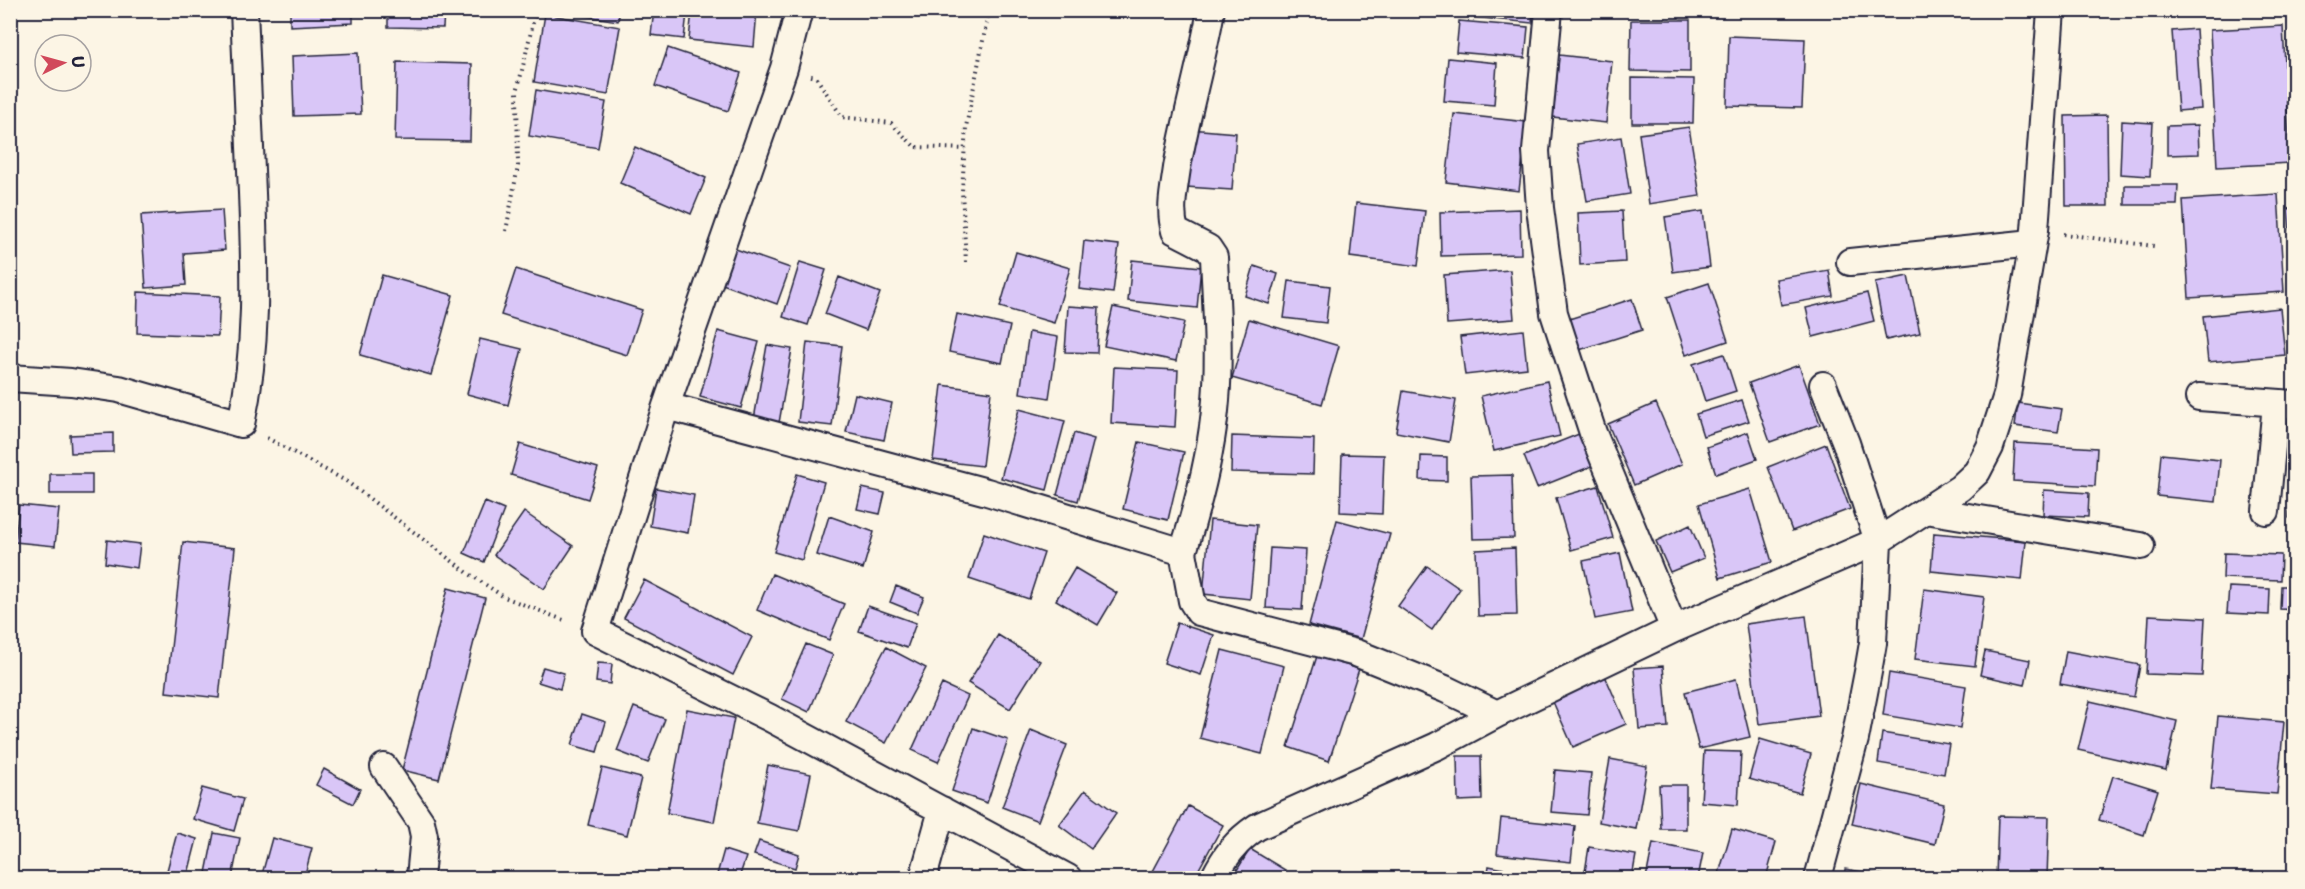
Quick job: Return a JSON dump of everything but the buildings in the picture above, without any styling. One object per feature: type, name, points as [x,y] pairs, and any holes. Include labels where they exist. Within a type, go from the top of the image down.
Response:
[{"type":"street","points":[[10,378],[71,382],[119,389],[241,424],[249,387],[253,352],[255,297],[244,10]]},
{"type":"street","points":[[799,10],[784,68],[666,406],[596,631],[634,652],[771,718],[1068,879]]},
{"type":"street","points":[[1211,10],[1184,127],[1172,203],[1175,231],[1208,248],[1214,257],[1216,400],[1208,457],[1184,552],[1192,601],[1199,612],[1356,653],[1445,688],[1497,714]]},
{"type":"street","points":[[1549,10],[1536,151],[1540,208],[1554,313],[1593,433],[1674,629]]},
{"type":"street","points":[[1214,879],[1224,858],[1236,843],[1257,827],[1427,751],[1497,714],[1674,629],[1878,541],[1960,488],[1977,472],[1990,447],[2007,395],[2033,236],[2051,10]]},
{"type":"street","points":[[1850,262],[2033,236]]},
{"type":"street","points":[[1818,879],[1855,738],[1868,672],[1873,643],[1878,541],[1846,443],[1823,385]]},
{"type":"street","points":[[2199,397],[2286,404],[2266,511]]},
{"type":"street","points":[[666,406],[987,492],[1184,552]]},
{"type":"street","points":[[1926,510],[2141,546]]},
{"type":"street","points":[[384,767],[421,822],[424,836],[420,879]]},
{"type":"street","points":[[923,879],[942,810]]},
{"type":"path","points":[[506,231],[518,166],[517,92],[536,10]]},
{"type":"path","points":[[966,262],[962,192],[966,127],[989,10]]},
{"type":"path","points":[[784,68],[816,77],[842,117],[891,123],[915,147],[965,149]]},
{"type":"path","points":[[2033,236],[2154,246]]},
{"type":"path","points":[[241,424],[346,481],[468,573],[504,597],[596,631]]}]
